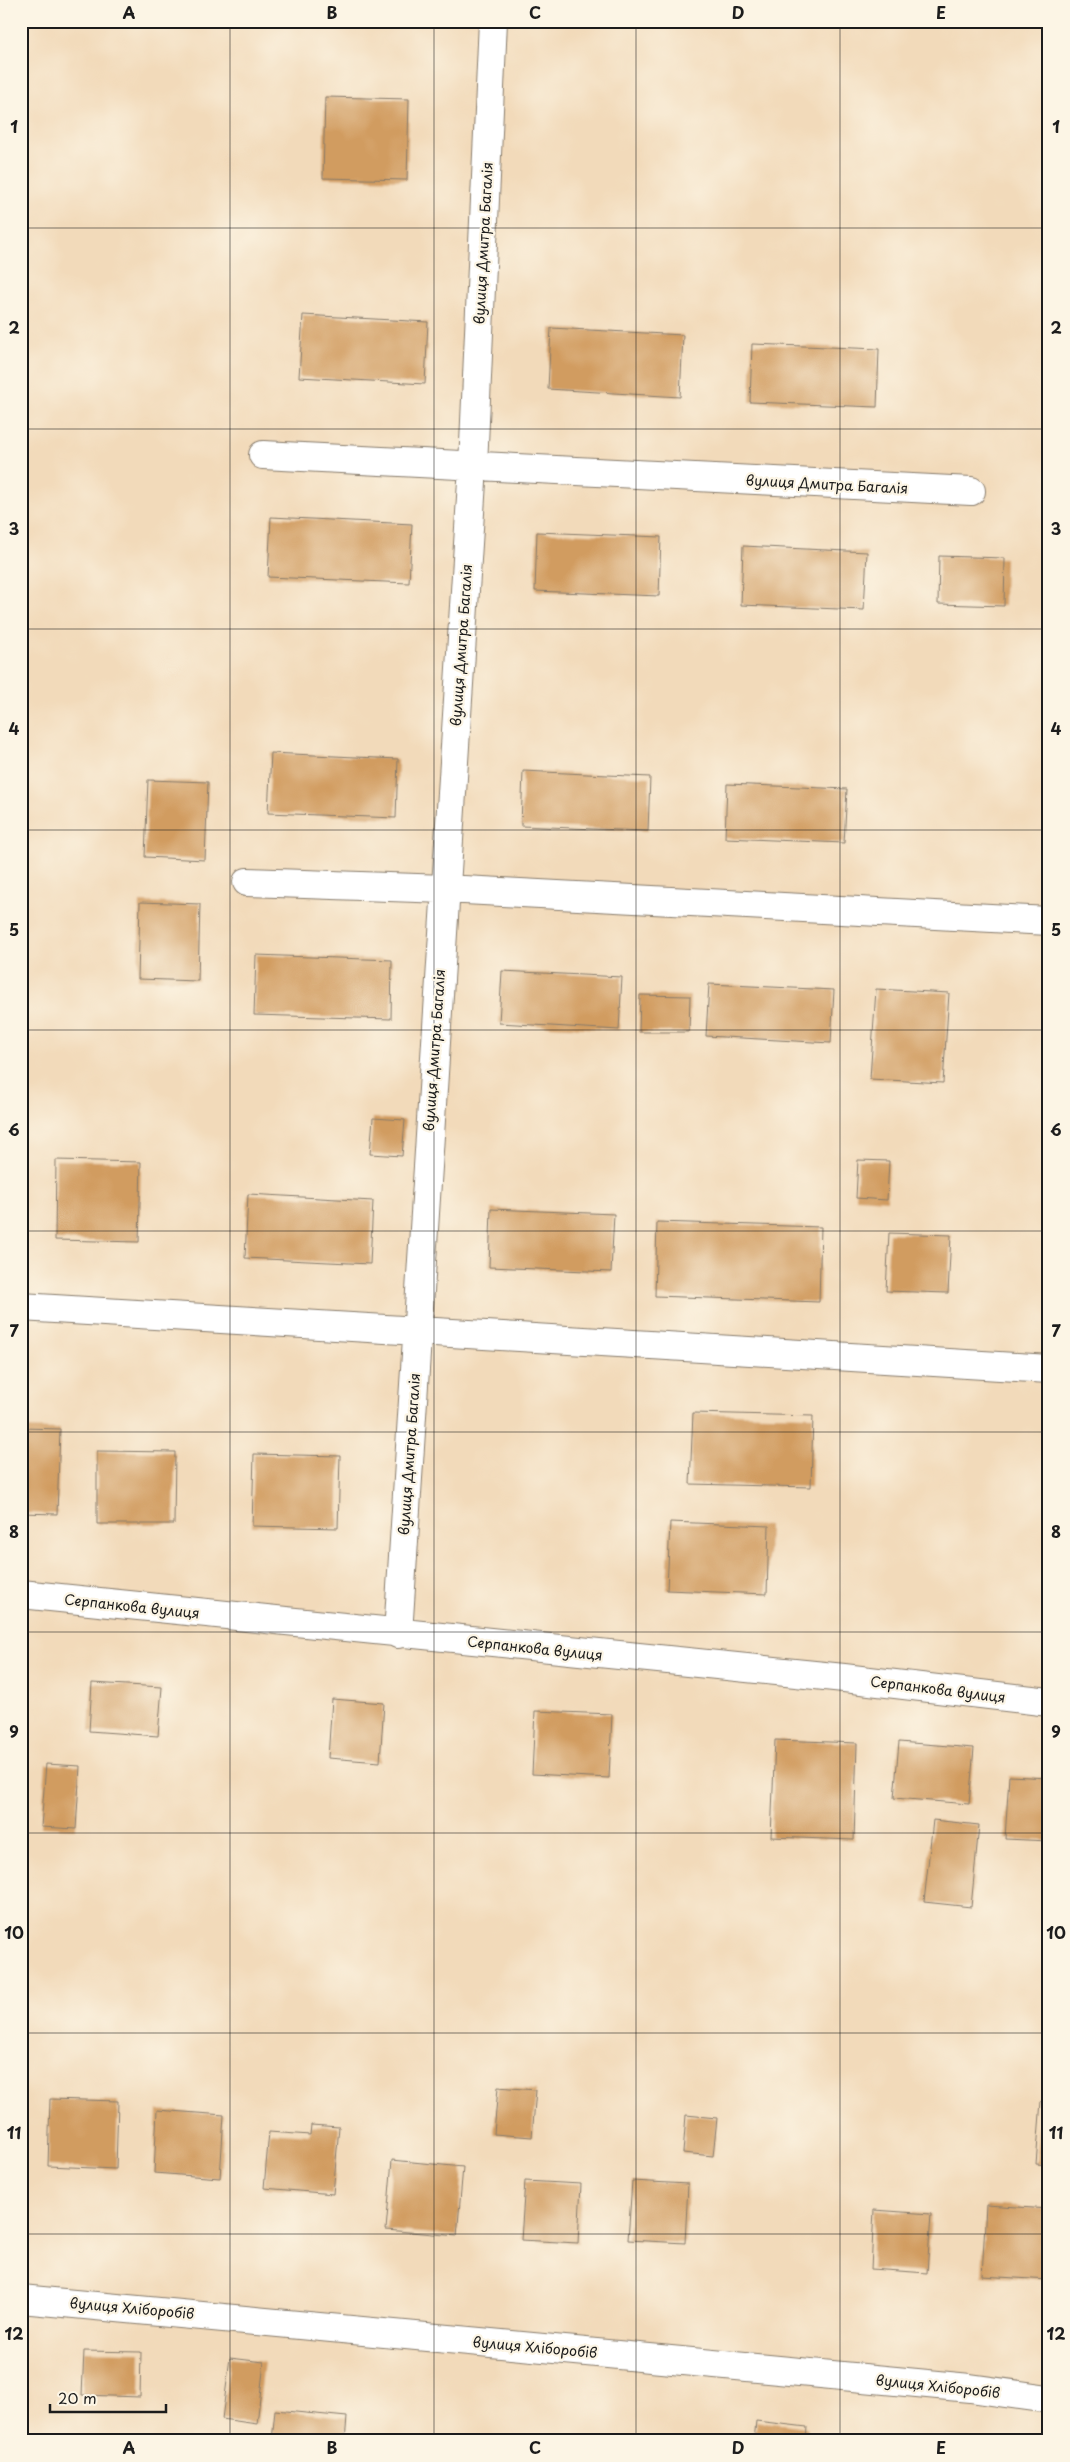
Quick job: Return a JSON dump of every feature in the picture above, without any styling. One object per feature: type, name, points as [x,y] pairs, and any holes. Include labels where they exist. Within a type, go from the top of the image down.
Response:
[{"type":"street","name":"вулиця Дмитра Багалія","points":[[398,1634],[444,890],[473,466],[493,21]]},
{"type":"street","name":"вулиця Дмитра Багалія","points":[[263,455],[971,491]]},
{"type":"street","points":[[247,882],[1049,920]]},
{"type":"street","points":[[21,1307],[1049,1369]]},
{"type":"street","name":"Серпанкова вулиця","points":[[21,1594],[398,1634],[844,1678],[1049,1702]]},
{"type":"street","name":"вулиця Хліборобів","points":[[21,2299],[950,2386],[1049,2399]]},
{"type":"building","points":[[325,97],[409,99],[407,180],[323,178]]},
{"type":"building","points":[[303,315],[428,322],[425,384],[299,377]]},
{"type":"building","points":[[551,328],[683,335],[680,397],[548,389]]},
{"type":"building","points":[[752,344],[879,349],[877,407],[750,402]]},
{"type":"building","points":[[271,517],[412,524],[409,583],[268,577]]},
{"type":"building","points":[[537,532],[661,537],[659,596],[535,591]]},
{"type":"building","points":[[743,546],[867,552],[864,610],[741,605]]},
{"type":"building","points":[[939,556],[1005,558],[1004,606],[938,604]]},
{"type":"building","points":[[271,753],[398,759],[396,818],[268,813]]},
{"type":"building","points":[[523,771],[650,777],[648,831],[521,826]]},
{"type":"building","points":[[148,780],[208,782],[205,860],[145,857]]},
{"type":"building","points":[[727,784],[847,789],[844,843],[725,838]]},
{"type":"building","points":[[140,902],[200,904],[198,981],[138,979]]},
{"type":"building","points":[[256,955],[392,960],[391,1019],[254,1015]]},
{"type":"building","points":[[502,971],[622,977],[619,1030],[499,1023]]},
{"type":"building","points":[[709,984],[834,990],[831,1043],[706,1036]]},
{"type":"building","points":[[876,989],[949,993],[943,1083],[870,1079]]},
{"type":"building","points":[[640,995],[690,996],[689,1032],[639,1032]]},
{"type":"building","points":[[373,1118],[405,1120],[402,1156],[370,1154]]},
{"type":"building","points":[[56,1160],[141,1162],[139,1242],[55,1240]]},
{"type":"building","points":[[858,1160],[889,1161],[887,1200],[856,1198]]},
{"type":"building","points":[[248,1194],[373,1201],[370,1264],[245,1258]]},
{"type":"building","points":[[491,1209],[614,1214],[611,1272],[489,1267]]},
{"type":"building","points":[[657,1222],[821,1227],[819,1302],[655,1296]]},
{"type":"building","points":[[889,1233],[951,1235],[948,1293],[886,1291]]},
{"type":"building","points":[[693,1413],[813,1416],[811,1487],[690,1484]]},
{"type":"building","points":[[21,1428],[60,1429],[57,1514],[21,1513]]},
{"type":"building","points":[[97,1451],[175,1452],[174,1524],[97,1524]]},
{"type":"building","points":[[254,1454],[340,1456],[338,1528],[252,1526]]},
{"type":"building","points":[[670,1522],[769,1526],[767,1594],[667,1590]]},
{"type":"building","points":[[92,1683],[162,1687],[158,1736],[89,1731]]},
{"type":"building","points":[[332,1699],[384,1703],[380,1762],[328,1758]]},
{"type":"building","points":[[535,1711],[612,1714],[609,1778],[532,1774]]},
{"type":"building","points":[[775,1740],[857,1743],[854,1840],[771,1837]]},
{"type":"building","points":[[899,1742],[974,1748],[969,1804],[894,1798]]},
{"type":"building","points":[[46,1764],[80,1766],[76,1829],[41,1827]]},
{"type":"building","points":[[1009,1776],[1049,1778],[1049,1841],[1005,1839]]},
{"type":"building","points":[[933,1820],[979,1825],[971,1907],[924,1902]]},
{"type":"building","points":[[498,2087],[536,2090],[532,2137],[494,2134]]},
{"type":"building","points":[[50,2099],[118,2101],[116,2169],[48,2166]]},
{"type":"building","points":[[1041,2101],[1049,2102],[1049,2165],[1036,2164]]},
{"type":"building","points":[[157,2110],[224,2115],[220,2178],[154,2173]]},
{"type":"building","points":[[686,2115],[717,2118],[713,2156],[683,2153]]},
{"type":"building","points":[[311,2125],[339,2127],[333,2194],[264,2188],[269,2132],[310,2135]]},
{"type":"building","points":[[392,2160],[463,2167],[457,2236],[386,2230]]},
{"type":"building","points":[[525,2181],[581,2184],[578,2243],[521,2240]]},
{"type":"building","points":[[632,2181],[688,2184],[685,2243],[628,2240]]},
{"type":"building","points":[[986,2205],[1049,2209],[1049,2280],[982,2276]]},
{"type":"building","points":[[874,2210],[931,2214],[927,2273],[871,2269]]},
{"type":"building","points":[[84,2351],[141,2352],[140,2397],[82,2395]]},
{"type":"building","points":[[230,2358],[264,2362],[257,2424],[222,2419]]},
{"type":"building","points":[[275,2410],[347,2417],[345,2441],[272,2441]]},
{"type":"building","points":[[756,2421],[807,2427],[806,2441],[754,2441]]}]
